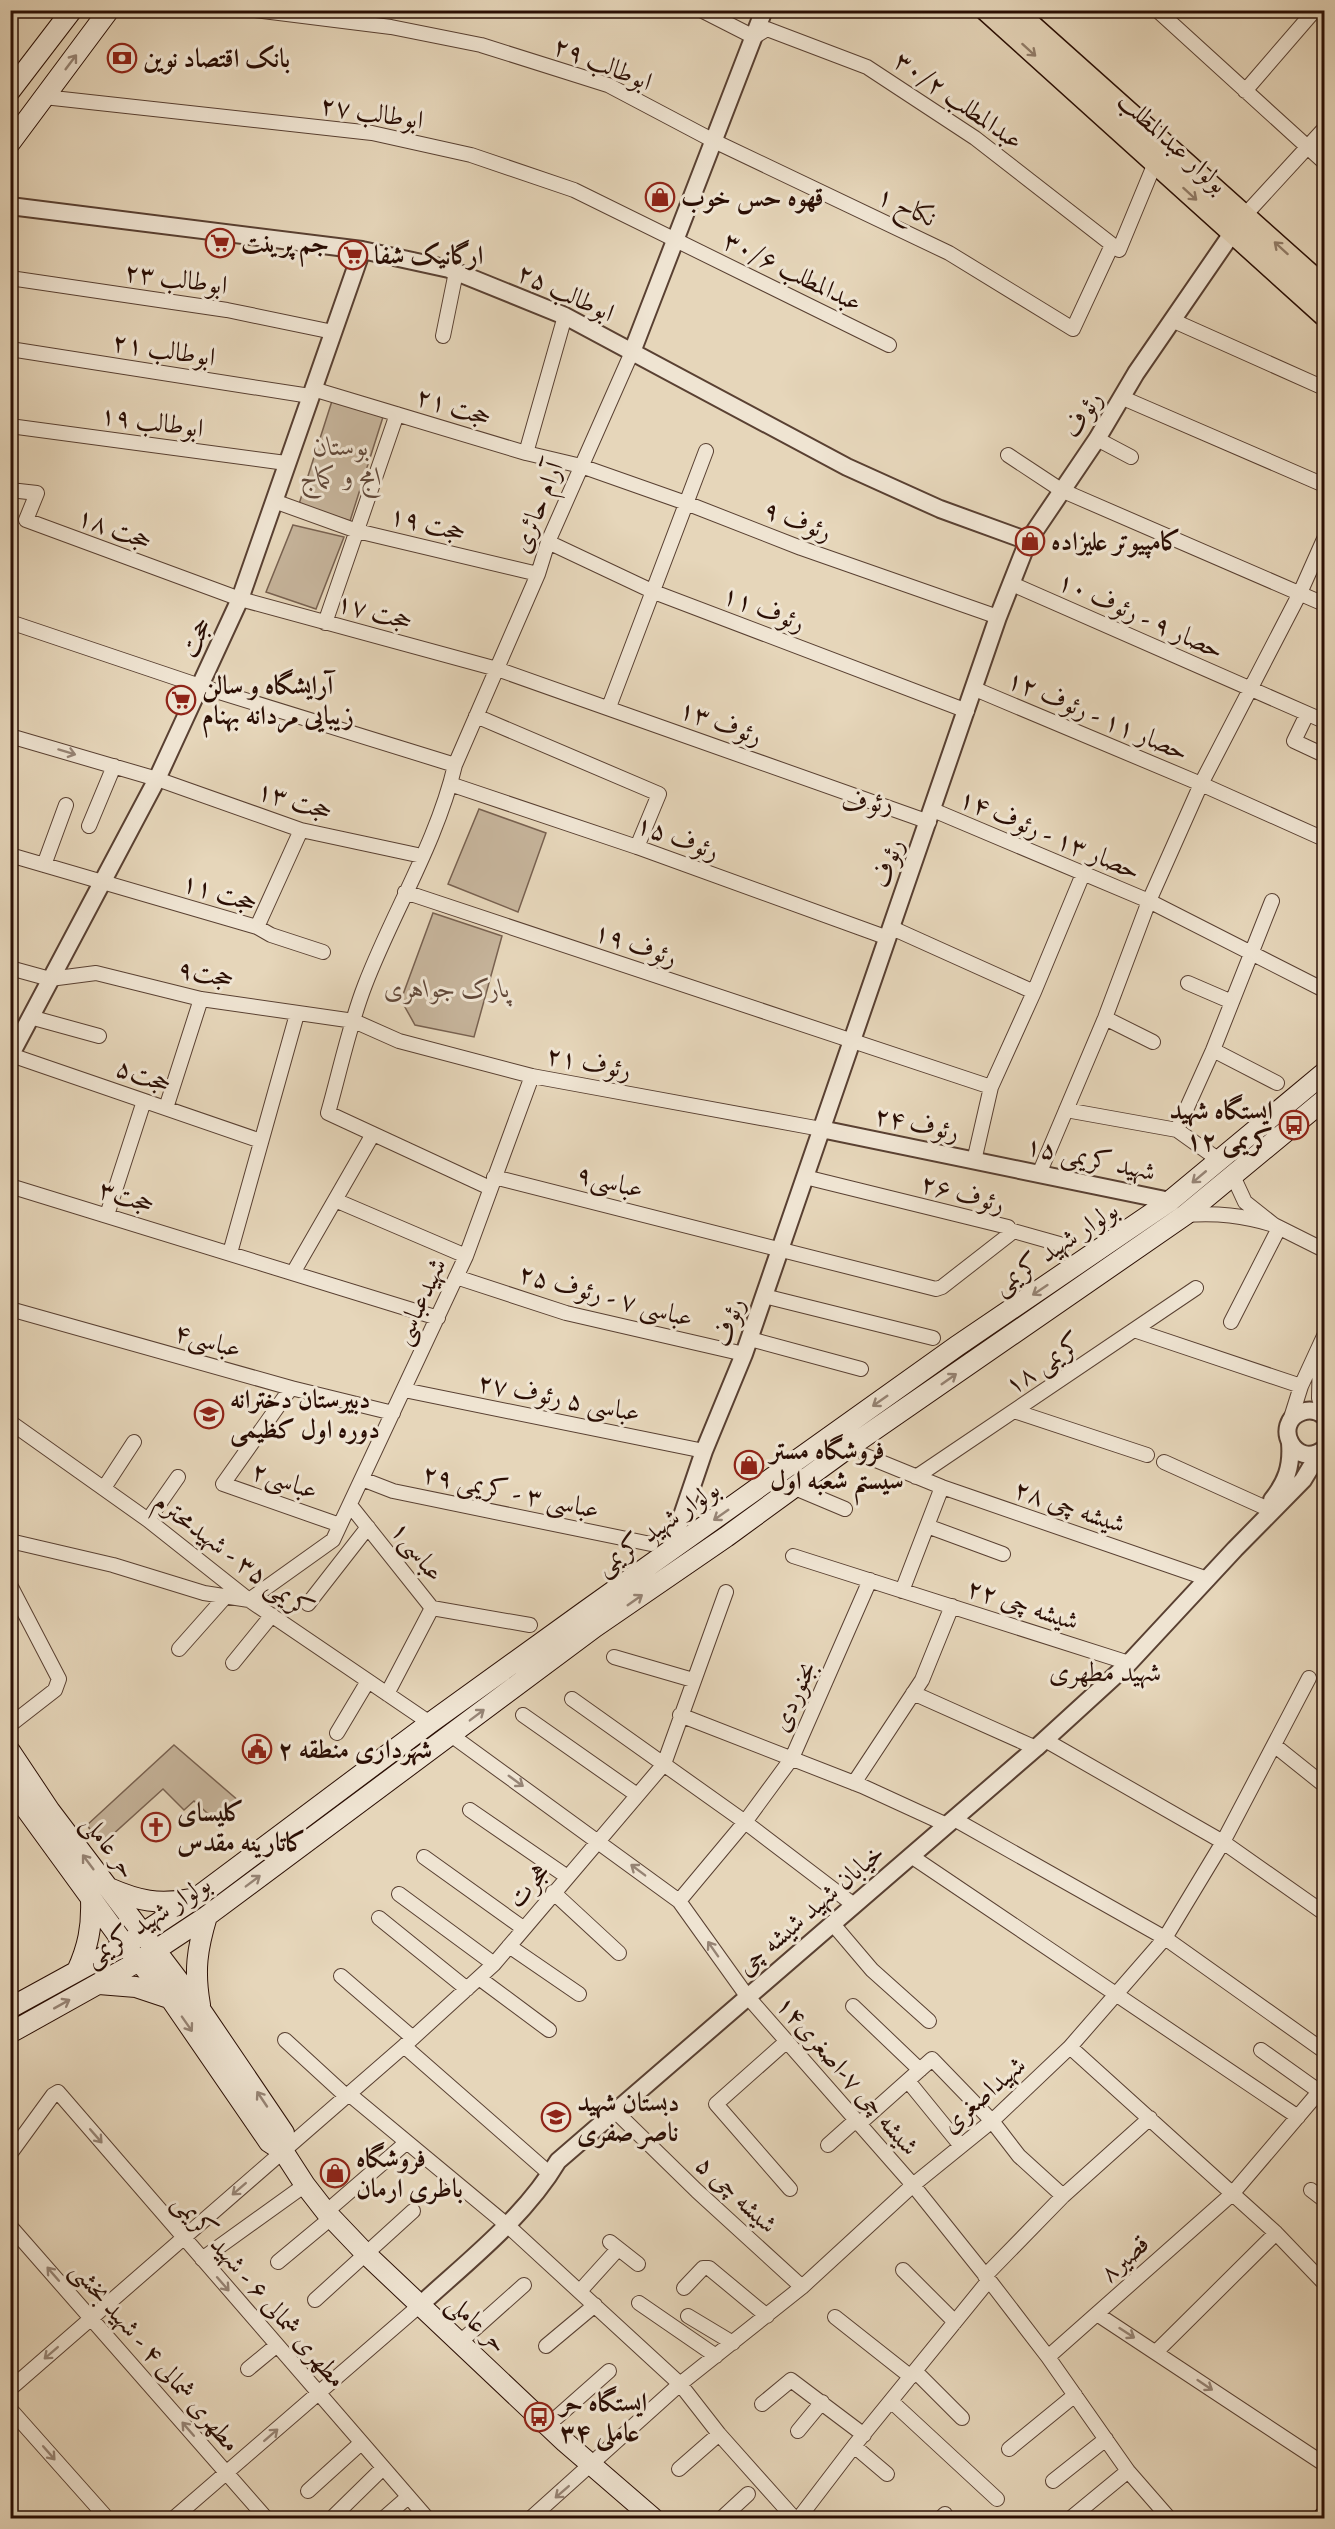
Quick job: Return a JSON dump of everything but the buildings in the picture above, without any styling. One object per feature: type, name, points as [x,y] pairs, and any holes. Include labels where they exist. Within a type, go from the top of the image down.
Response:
[{"type":"main road","points":[[11,91],[72,10]]},
{"type":"main road","points":[[10,142],[109,10]]},
{"type":"main road","name":"بولوار عبدالمطلب","points":[[986,10],[1155,163],[1324,287]]},
{"type":"main road","name":"بولوار عبدالمطلب","points":[[1014,10],[1239,224],[1324,315]]},
{"type":"main road","name":"بولوار شهید کریمی","points":[[10,2033],[140,1961],[207,1916],[451,1735],[590,1620],[661,1548],[1170,1201],[1324,1073]]},
{"type":"main road","name":"بولوار شهید کریمی","points":[[10,2008],[144,1934],[196,1899],[430,1723],[795,1488],[848,1448],[1185,1215],[1324,1100]]},
{"type":"main road","name":"حر عاملی","points":[[10,1751],[50,1811],[200,2008],[284,2133],[283,2151]]},
{"type":"main road","name":"حر عاملی","points":[[10,1787],[125,1946],[170,1998],[269,2142],[283,2151],[328,2215],[419,2306],[653,2518]]},
{"type":"main road","points":[[108,1887],[136,1899],[166,1903],[196,1899]]},
{"type":"main road","points":[[77,1971],[86,1951],[92,1924],[91,1900]]},
{"type":"main road","points":[[200,2008],[195,1978],[197,1955],[207,1916]]},
{"type":"main road","points":[[99,1984],[135,1987],[170,1998]]},
{"type":"street","name":"ابوطالب ۲۹","points":[[255,10],[391,27],[481,45],[608,86],[714,141]]},
{"type":"street","points":[[701,10],[754,37]]},
{"type":"street","name":"آرام حائری","points":[[328,1113],[364,987],[422,856],[450,784],[454,765],[538,574],[548,542],[632,352],[764,10]]},
{"type":"street","points":[[1157,10],[1324,162]]},
{"type":"street","points":[[1245,91],[1315,10]]},
{"type":"street","name":"عبدالمطلب ۳۰/۲","points":[[754,37],[767,29],[867,67],[975,138],[1116,247]]},
{"type":"street","name":"ابوطالب ۲۷","points":[[44,97],[372,133],[471,155],[574,190],[675,241]]},
{"type":"street","points":[[1239,224],[1324,129]]},
{"type":"street","name":"نکاح ۱","points":[[714,141],[949,253],[1073,329],[1116,247]]},
{"type":"street","points":[[1116,247],[1155,163]]},
{"type":"street","name":"ابوطالب ۲۵","points":[[10,206],[362,250],[456,272],[565,316],[847,467],[940,509],[1028,541]]},
{"type":"street","name":"رئوف","points":[[661,1548],[747,1346],[968,711],[998,617],[1028,541],[1097,439],[1136,373],[1239,224]]},
{"type":"street","name":"عبدالمطلب ۳۰/۶","points":[[675,241],[889,345]]},
{"type":"street","name":"حجت","points":[[11,1056],[157,779],[240,599],[362,250]]},
{"type":"street","points":[[443,336],[456,272]]},
{"type":"street","name":"ابوطالب ۲۳","points":[[10,279],[227,310],[333,332]]},
{"type":"street","points":[[526,453],[565,316]]},
{"type":"street","points":[[1174,321],[1324,388]]},
{"type":"street","name":"ابوطالب ۲۱","points":[[10,350],[312,392]]},
{"type":"street","name":"حجت ۲۱","points":[[312,392],[397,414],[526,453],[581,466]]},
{"type":"street","points":[[1123,398],[1324,485]]},
{"type":"street","points":[[325,623],[397,414]]},
{"type":"street","name":"ابوطالب ۱۹","points":[[10,426],[286,464]]},
{"type":"street","points":[[1097,439],[1131,457]]},
{"type":"street","points":[[609,708],[706,451]]},
{"type":"street","points":[[1008,455],[1061,490],[1324,604]]},
{"type":"street","name":"رئوف ۹","points":[[581,466],[686,503],[801,548],[998,617]]},
{"type":"street","name":"حجت ۱۸","points":[[10,490],[37,493],[26,520],[240,599]]},
{"type":"street","name":"حجت ۱۹","points":[[274,501],[357,531],[538,574]]},
{"type":"street","points":[[1039,1174],[1105,1018],[1149,901],[1201,784],[1300,593],[1324,539]]},
{"type":"street","name":"رئوف ۱۱","points":[[548,542],[654,592],[968,711]]},
{"type":"street","name":"حصار ۹ - رئوف ۱۰","points":[[1012,584],[1324,722]]},
{"type":"street","name":"حجت ۱۷","points":[[240,599],[497,669]]},
{"type":"street","points":[[10,622],[200,686],[454,765]]},
{"type":"street","name":"رئوف ۱۳","points":[[497,669],[931,816]]},
{"type":"street","name":"حصار ۱۱ - رئوف ۱۲","points":[[975,689],[1201,784],[1324,839]]},
{"type":"street","points":[[1307,714],[1294,741],[1324,755]]},
{"type":"street","points":[[476,716],[659,794],[637,847]]},
{"type":"street","name":"حجت ۱۳","points":[[10,736],[157,779],[301,830],[422,856]]},
{"type":"street","points":[[89,826],[114,766]]},
{"type":"street","name":"رئوف ۱۵","points":[[450,784],[890,933],[1034,992]]},
{"type":"street","points":[[44,865],[66,805]]},
{"type":"street","name":"حصار ۱۳ - رئوف ۱۴","points":[[931,816],[1149,901],[1324,990]]},
{"type":"street","points":[[257,927],[301,830]]},
{"type":"street","name":"حجت ۱۱","points":[[10,855],[257,927],[271,935],[323,952]]},
{"type":"street","points":[[974,1161],[991,1087],[1034,992],[1083,874]]},
{"type":"street","name":"رئوف ۱۹","points":[[405,892],[991,1087]]},
{"type":"street","points":[[1177,1130],[1213,1050],[1272,901]]},
{"type":"street","points":[[10,968],[50,979]]},
{"type":"street","name":"حجت۹","points":[[50,979],[96,973],[201,999],[354,1021]]},
{"type":"street","points":[[1188,983],[1232,1002]]},
{"type":"street","points":[[166,1108],[201,999]]},
{"type":"street","points":[[230,1253],[297,1014]]},
{"type":"street","points":[[30,1017],[99,1036]]},
{"type":"street","points":[[1105,1018],[1153,1042]]},
{"type":"street","name":"رئوف ۲۱","points":[[354,1021],[399,1041],[532,1076],[821,1129]]},
{"type":"street","points":[[1213,1050],[1277,1083]]},
{"type":"street","name":"حجت۵","points":[[11,1056],[261,1141]]},
{"type":"street","name":"شهیدعباسی","points":[[249,1600],[333,1540],[466,1256],[532,1076]]},
{"type":"street","points":[[107,1215],[144,1101]]},
{"type":"street","points":[[1066,1110],[1177,1130],[1219,1160]]},
{"type":"street","name":"عباسی۹","points":[[328,1113],[373,1134],[492,1182],[716,1231],[931,1288]]},
{"type":"street","name":"رئوف ۲۴","points":[[821,1129],[1002,1166]]},
{"type":"street","points":[[293,1273],[373,1134]]},
{"type":"street","name":"شهید کریمی ۱۵","points":[[1002,1166],[1170,1201]]},
{"type":"street","points":[[1233,1176],[1245,1202],[1276,1226]]},
{"type":"street","name":"رئوف ۲۶","points":[[805,1177],[1008,1227],[1010,1234],[942,1287],[931,1288]]},
{"type":"street","name":"حجت۳","points":[[11,1187],[438,1318]]},
{"type":"street","points":[[335,1200],[466,1256]]},
{"type":"street","points":[[1185,1215],[1215,1213],[1245,1216],[1276,1226],[1324,1250]]},
{"type":"street","points":[[1231,1322],[1276,1226]]},
{"type":"street","points":[[1010,1230],[1063,1245]]},
{"type":"street","name":"عباسی ۷ - رئوف ۲۵","points":[[456,1277],[566,1313],[861,1368]]},
{"type":"street","name":"کریمی ۱۸","points":[[916,1477],[1196,1288]]},
{"type":"street","points":[[764,1296],[933,1338]]},
{"type":"street","name":"عباسی۴","points":[[10,1309],[291,1389],[393,1413]]},
{"type":"street","points":[[1134,1330],[1301,1386]]},
{"type":"street","points":[[1290,1421],[1301,1386],[1322,1341]]},
{"type":"street","points":[[1322,1341],[1319,1398],[1324,1415]]},
{"type":"street","name":"عباسی۲","points":[[291,1389],[223,1484],[340,1525]]},
{"type":"street","name":"عباسی ۵ رئوف ۲۷","points":[[404,1390],[704,1451]]},
{"type":"street","points":[[1014,1411],[1147,1455]]},
{"type":"street","points":[[1290,1421],[1304,1411],[1316,1411],[1324,1415]]},
{"type":"street","name":"خیابان شهید شیشه چی","points":[[1235,1549],[1287,1478],[1291,1455],[1287,1432],[1290,1421]]},
{"type":"street","name":"کریمی ۳۵ - شهیدمحترم","points":[[10,1422],[148,1520],[249,1600],[430,1723]]},
{"type":"street","points":[[104,1488],[134,1442]]},
{"type":"street","points":[[1290,1443],[1303,1454],[1322,1451]]},
{"type":"street","name":"خیابان شهید شیشه چی","points":[[419,2306],[507,2225],[550,2174],[558,2161],[1041,1744],[1128,1663],[1235,1549],[1304,1480],[1322,1451]]},
{"type":"street","name":"شیشه چی ۲۸","points":[[866,1456],[942,1487],[1208,1579]]},
{"type":"street","points":[[1164,1462],[1266,1508]]},
{"type":"street","points":[[148,1520],[178,1477]]},
{"type":"street","name":"عباسی ۳ - کریمی ۲۹","points":[[362,1479],[393,1491],[661,1548]]},
{"type":"street","points":[[902,1591],[942,1487]]},
{"type":"street","points":[[795,1488],[845,1509]]},
{"type":"street","name":"عباسی۱","points":[[350,1505],[432,1608],[387,1694]]},
{"type":"street","points":[[927,1526],[1004,1554]]},
{"type":"street","points":[[308,1604],[368,1527]]},
{"type":"street","points":[[10,1541],[113,1564],[204,1593],[249,1600]]},
{"type":"street","name":"شیشه چی ۲۲","points":[[793,1556],[1128,1663]]},
{"type":"street","name":"بجنوردی","points":[[679,1901],[745,1822],[792,1758],[870,1580]]},
{"type":"street","points":[[10,1585],[59,1679],[56,1690],[10,1725]]},
{"type":"street","name":"هجرت","points":[[10,2389],[409,2042],[494,1964],[566,1876],[664,1764],[726,1592]]},
{"type":"street","points":[[179,1648],[226,1596]]},
{"type":"street","points":[[854,1783],[922,1680],[952,1606]]},
{"type":"street","points":[[432,1608],[531,1625]]},
{"type":"street","points":[[233,1664],[272,1616]]},
{"type":"street","points":[[614,1657],[693,1680]]},
{"type":"street","name":"شهیداصغری","points":[[531,2518],[680,2384],[802,2287],[913,2185],[992,2121],[1071,2047],[1166,1938],[1223,1842],[1309,1678]]},
{"type":"street","points":[[337,1733],[368,1681]]},
{"type":"street","points":[[913,1693],[1041,1744],[1223,1842],[1324,1913]]},
{"type":"street","points":[[572,1698],[745,1822],[854,1905]]},
{"type":"street","points":[[523,1715],[637,1795]]},
{"type":"street","points":[[680,1715],[950,1822],[1166,1938],[1324,2051]]},
{"type":"street","name":"شیشه چی ۷-اصغری۱۴","points":[[451,1735],[679,1901],[747,1996],[913,2185],[987,2278],[1048,2357],[1128,2471],[1169,2518]]},
{"type":"street","points":[[1275,1745],[1324,1785]]},
{"type":"street","points":[[470,1810],[566,1876]]},
{"type":"street","points":[[910,1856],[1298,2117]]},
{"type":"street","points":[[424,1857],[523,1928]]},
{"type":"street","points":[[553,1892],[619,1953]]},
{"type":"street","points":[[399,1894],[494,1964]]},
{"type":"street","points":[[379,1918],[467,1989]]},
{"type":"street","points":[[832,1923],[872,1970],[929,2021]]},
{"type":"street","points":[[509,1946],[579,1994]]},
{"type":"street","points":[[341,1976],[476,2109],[550,2174]]},
{"type":"street","points":[[479,1978],[549,2030]]},
{"type":"street","points":[[853,2006],[920,2070]]},
{"type":"street","points":[[285,2040],[347,2095],[507,2225],[680,2384],[719,2434],[794,2518]]},
{"type":"street","points":[[787,2041],[716,2104],[790,2189]]},
{"type":"street","points":[[1071,2047],[1276,2233],[1324,2283]]},
{"type":"street","points":[[1261,2050],[1322,2089]]},
{"type":"street","points":[[828,2145],[932,2059],[992,2121],[1019,2156],[1063,2196]]},
{"type":"street","points":[[908,2081],[961,2146]]},
{"type":"street","name":"قصیر۸","points":[[1048,2357],[1232,2194],[1322,2089]]},
{"type":"street","name":"مطهری شمالی ۶ - شهید کریمی","points":[[10,2154],[53,2095],[58,2092],[426,2518]]},
{"type":"street","name":"شیشه چی ۵","points":[[615,2111],[697,2192],[802,2287]]},
{"type":"street","points":[[799,2518],[854,2446],[955,2322],[987,2278],[1063,2196],[1150,2118]]},
{"type":"street","points":[[278,2262],[407,2142]]},
{"type":"street","points":[[202,2259],[305,2185]]},
{"type":"street","points":[[1311,2190],[1324,2200]]},
{"type":"street","points":[[315,2300],[412,2211]]},
{"type":"street","name":"مطهری شمالی ۴ - شهید بخشی","points":[[10,2226],[266,2518]]},
{"type":"street","points":[[1156,2352],[1276,2233]]},
{"type":"street","points":[[580,2291],[614,2246],[638,2264]]},
{"type":"street","points":[[684,2288],[703,2268],[709,2268],[767,2316]]},
{"type":"street","points":[[903,2270],[955,2322]]},
{"type":"street","points":[[459,2343],[524,2285]]},
{"type":"street","points":[[639,2302],[716,2356]]},
{"type":"street","points":[[174,2518],[419,2306]]},
{"type":"street","points":[[546,2346],[595,2306]]},
{"type":"street","points":[[1097,2313],[1324,2464]]},
{"type":"street","points":[[688,2316],[733,2343]]},
{"type":"street","points":[[835,2317],[913,2374],[962,2418]]},
{"type":"street","points":[[248,2368],[277,2345]]},
{"type":"street","points":[[548,2425],[609,2371]]},
{"type":"street","points":[[762,2404],[791,2380],[864,2434]]},
{"type":"street","points":[[1009,2450],[1075,2395]]},
{"type":"street","points":[[891,2401],[997,2499]]},
{"type":"street","points":[[798,2431],[822,2402]]},
{"type":"street","points":[[10,2409],[107,2518]]},
{"type":"street","points":[[679,2469],[719,2434]]},
{"type":"street","points":[[1053,2481],[1106,2439]]},
{"type":"street","points":[[308,2491],[361,2443]]},
{"type":"street","points":[[854,2446],[887,2474]]},
{"type":"street","points":[[334,2516],[383,2468]]},
{"type":"street","points":[[1071,2518],[1128,2471]]},
{"type":"street","points":[[722,2518],[748,2494]]},
{"type":"street","points":[[384,2518],[408,2497]]},
{"type":"green space","name":"بوستان امج و کماج","points":[[332,401],[383,417],[350,521],[299,504]]},
{"type":"green space","name":"بوستان امج و کماج","points":[[293,525],[344,537],[316,609],[266,592]]},
{"type":"green space","name":"پارک جواهری","points":[[479,809],[546,833],[518,912],[448,884]]},
{"type":"green space","name":"پارک جواهری","points":[[433,913],[502,936],[474,1037],[415,1025],[401,1000]]},
{"type":"green space","points":[[174,1745],[240,1802],[218,1823],[194,1801],[184,1810],[163,1789],[101,1845],[87,1825]]},
{"type":"place","name":"بانک اقتصاد نوین","points":[[122,58]]},
{"type":"place","name":"قهوه حس خوب","points":[[660,197]]},
{"type":"place","name":"جم پرینت","points":[[220,243]]},
{"type":"place","name":"ارگانیک شفا","points":[[353,255]]},
{"type":"place","name":"کامپیوتر علیزاده","points":[[1030,541]]},
{"type":"place","name":"آرایشگاه و سالن زیبایی مردانه بهنام","points":[[181,700]]},
{"type":"place","name":"ایستگاه شهید کریمی ۱۲","points":[[1294,1125]]},
{"type":"place","name":"دبیرستان دخترانه دوره اول کظیمی","points":[[209,1414]]},
{"type":"place","name":"فروشگاه مستر سیستم شعبه اول","points":[[749,1465]]},
{"type":"place","name":"شهرداری منطقه ۲","points":[[257,1749]]},
{"type":"place","name":"کلیسای کاتارینه مقدس","points":[[156,1827]]},
{"type":"place","name":"دبستان شهید ناصر صفری","points":[[556,2117]]},
{"type":"place","name":"فروشگاه باطری ارمان","points":[[335,2173]]},
{"type":"place","name":"ایستگاه حر عاملی ۳۴","points":[[539,2417]]},
{"type":"district","name":"رئوف","points":[[867,802]]},
{"type":"district","name":"شهید مطهری","points":[[1105,1672]]}]
